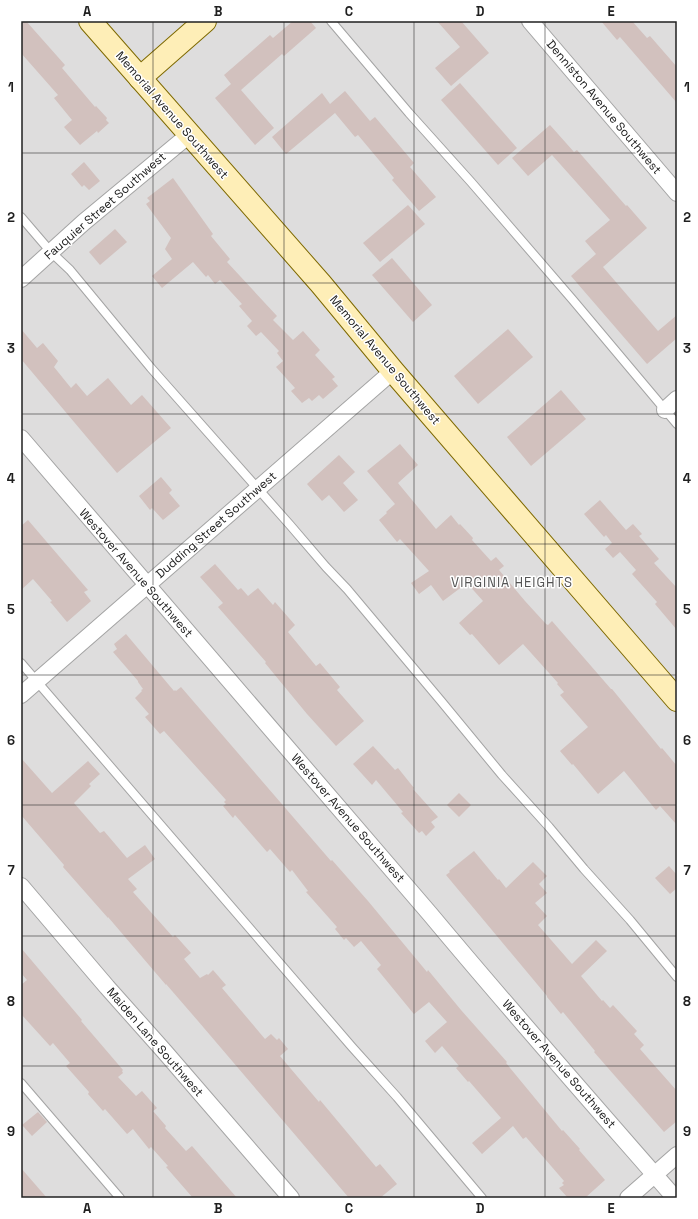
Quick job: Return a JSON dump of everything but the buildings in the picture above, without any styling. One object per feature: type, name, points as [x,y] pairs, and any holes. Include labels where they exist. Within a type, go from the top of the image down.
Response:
[{"type":"street","name":"Memorial Avenue Southwest","points":[[90,21],[321,284],[677,700]]},
{"type":"street","points":[[140,78],[205,21]]},
{"type":"street","name":"Denniston Avenue Southwest","points":[[530,21],[677,193]]},
{"type":"street","name":"Fauquier Street Southwest","points":[[21,279],[90,217],[190,134]]},
{"type":"street","name":"Dudding Street Southwest","points":[[21,694],[394,371]]},
{"type":"street","name":"Westover Avenue Southwest","points":[[21,438],[675,1198]]},
{"type":"street","name":"Maiden Lane Southwest","points":[[21,886],[291,1198]]},
{"type":"street","points":[[628,1198],[677,1155]]},
{"type":"lane","points":[[331,21],[409,113],[572,299],[671,404],[677,424]]},
{"type":"lane","points":[[21,217],[51,252],[70,270],[151,368],[347,589],[442,701],[502,775],[630,920],[677,977]]},
{"type":"lane","points":[[21,663],[482,1198]]},
{"type":"lane","points":[[21,1083],[120,1198]]},
{"type":"shaded area","points":[[21,21],[677,21],[677,1198],[21,1198]]},
{"type":"district","name":"VIRGINIA HEIGHTS","points":[[512,582]]}]
